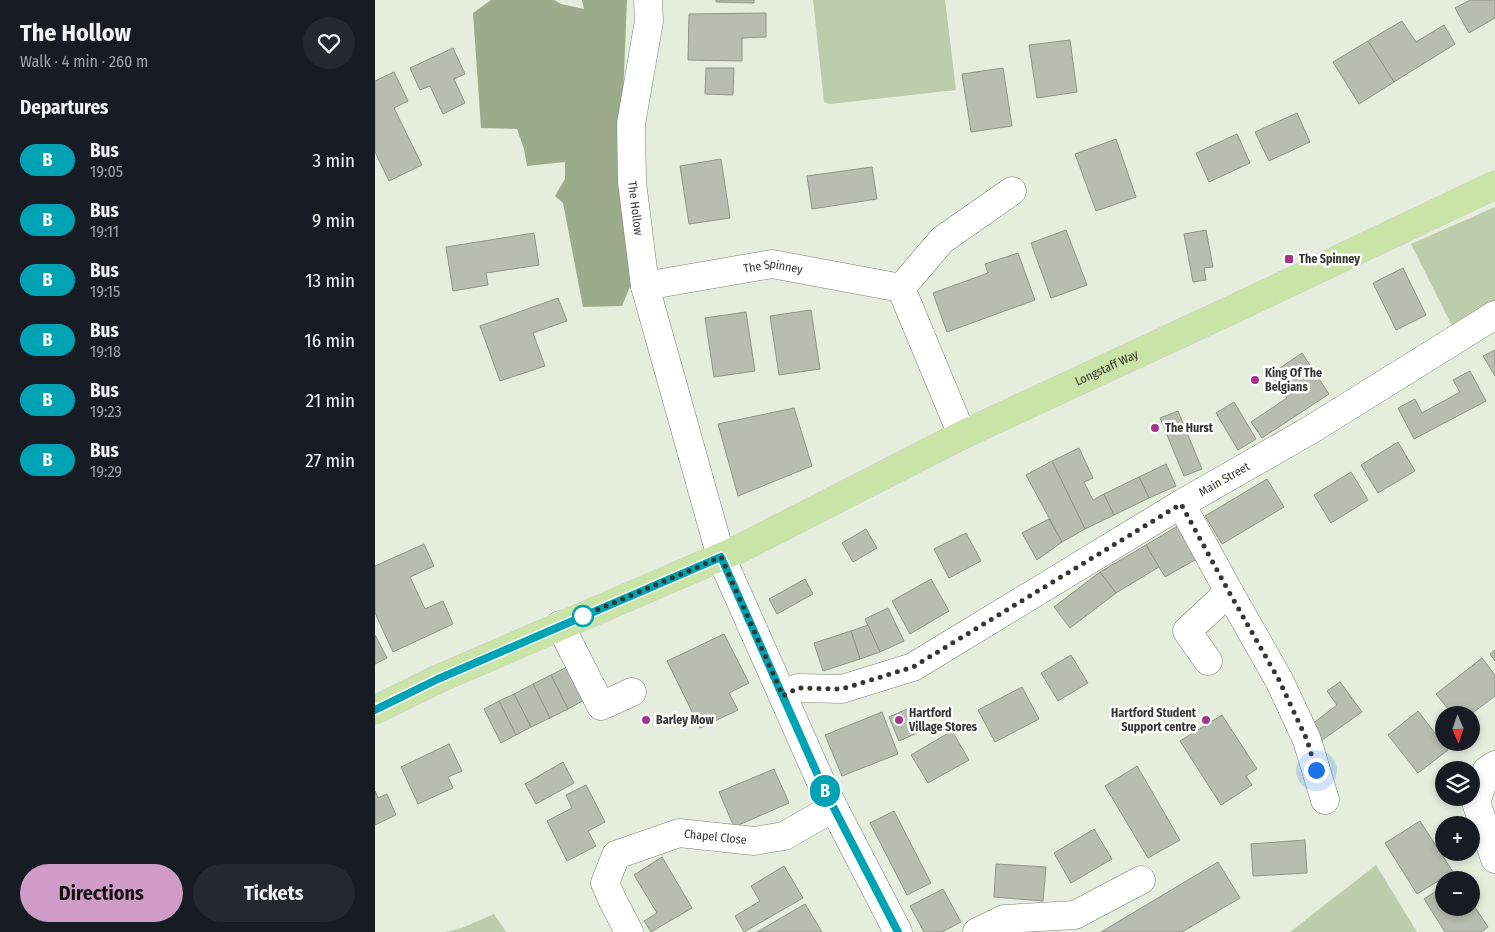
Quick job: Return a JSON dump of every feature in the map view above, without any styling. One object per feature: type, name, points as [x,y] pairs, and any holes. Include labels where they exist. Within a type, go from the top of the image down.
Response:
[{"type":"main road","name":"Longstaff Way","points":[[721,557],[962,435],[1495,185]]},
{"type":"main road","points":[[375,710],[438,679],[721,557]]},
{"type":"street","name":"The Hollow","points":[[648,0],[649,21],[631,124],[632,182],[645,286],[721,557],[833,808],[898,932]]},
{"type":"street","points":[[962,435],[901,288],[942,240],[1013,191]]},
{"type":"street","name":"The Spinney","points":[[645,286],[772,264],[901,288]]},
{"type":"street","name":"Main Street","points":[[783,696],[798,688],[842,689],[913,667],[1181,504],[1312,429],[1495,315]]},
{"type":"street","points":[[1181,504],[1279,680],[1307,740],[1325,800]]},
{"type":"street","points":[[1208,660],[1187,631],[1229,592]]},
{"type":"street","points":[[560,626],[601,706],[632,692]]},
{"type":"street","points":[[1495,765],[1487,770],[1476,802],[1495,858]]},
{"type":"street","name":"Chapel Close","points":[[629,932],[605,883],[616,855],[679,833],[753,841],[784,836],[833,808]]},
{"type":"street","points":[[977,932],[1004,919],[1075,915],[1141,880]]},
{"type":"green space","points":[[491,0],[554,0],[561,4],[584,9],[582,0],[627,0],[620,172],[632,282],[622,306],[583,307],[563,203],[555,196],[565,179],[565,162],[527,166],[524,149],[517,129],[481,128],[473,13]]},
{"type":"green space","points":[[813,0],[945,0],[956,90],[830,104],[824,102]]},
{"type":"green space","points":[[1495,207],[1495,304],[1453,328],[1411,244]]},
{"type":"green space","points":[[1376,865],[1417,932],[1290,932]]},
{"type":"green space","points":[[494,914],[506,932],[445,932],[462,928]]},
{"type":"building","points":[[716,0],[754,0],[754,3],[716,2]]},
{"type":"building","points":[[1470,0],[1495,0],[1495,18],[1469,33],[1455,8]]},
{"type":"building","points":[[766,13],[766,37],[742,38],[742,61],[688,60],[689,14]]},
{"type":"building","points":[[1402,21],[1416,42],[1444,25],[1455,44],[1394,82],[1368,41]]},
{"type":"building","points":[[1070,40],[1077,92],[1037,98],[1029,45]]},
{"type":"building","points":[[1368,41],[1394,82],[1359,104],[1333,62]]},
{"type":"building","points":[[453,48],[465,74],[454,79],[465,103],[443,114],[430,86],[420,90],[410,68]]},
{"type":"building","points":[[706,68],[734,68],[733,95],[705,94]]},
{"type":"building","points":[[1003,68],[1012,126],[971,132],[962,74]]},
{"type":"building","points":[[394,72],[408,101],[394,108],[422,165],[389,181],[375,152],[375,81]]},
{"type":"building","points":[[1297,113],[1310,142],[1269,161],[1255,132]]},
{"type":"building","points":[[1237,134],[1250,163],[1209,182],[1196,153]]},
{"type":"building","points":[[1116,139],[1136,197],[1096,211],[1075,154]]},
{"type":"building","points":[[721,159],[730,218],[689,224],[680,166]]},
{"type":"building","points":[[872,167],[877,199],[812,209],[807,176]]},
{"type":"building","points":[[1066,230],[1087,285],[1051,298],[1031,243]]},
{"type":"building","points":[[1206,230],[1213,267],[1204,268],[1206,280],[1193,282],[1184,234]]},
{"type":"building","points":[[534,233],[539,265],[486,273],[488,285],[453,291],[446,247]]},
{"type":"building","points":[[1018,253],[1035,300],[947,332],[933,293],[988,273],[985,264]]},
{"type":"building","points":[[1403,268],[1426,315],[1396,330],[1373,283]]},
{"type":"building","points":[[558,298],[567,321],[533,333],[545,366],[500,381],[480,326]]},
{"type":"building","points":[[811,310],[820,369],[779,375],[770,316]]},
{"type":"building","points":[[746,312],[755,371],[714,377],[705,318]]},
{"type":"building","points":[[1495,350],[1495,376],[1483,356]]},
{"type":"building","points":[[1302,353],[1329,394],[1262,438],[1251,422],[1287,398],[1271,374]]},
{"type":"building","points":[[1470,371],[1486,401],[1414,439],[1398,408],[1415,399],[1422,413],[1460,392],[1453,380]]},
{"type":"building","points":[[1234,402],[1256,439],[1238,450],[1216,413]]},
{"type":"building","points":[[794,408],[812,466],[738,496],[718,424]]},
{"type":"building","points":[[1178,411],[1202,469],[1184,476],[1160,418]]},
{"type":"building","points":[[1398,442],[1415,471],[1378,493],[1361,465]]},
{"type":"building","points":[[1079,448],[1093,478],[1084,482],[1093,500],[1104,494],[1114,515],[1085,529],[1052,461]]},
{"type":"building","points":[[1052,461],[1085,529],[1062,542],[1026,475]]},
{"type":"building","points":[[1166,464],[1176,486],[1149,498],[1139,477]]},
{"type":"building","points":[[1351,472],[1368,500],[1331,523],[1314,495]]},
{"type":"building","points":[[1139,477],[1149,498],[1114,515],[1104,494]]},
{"type":"building","points":[[1267,479],[1284,507],[1222,544],[1205,516]]},
{"type":"building","points":[[1049,519],[1062,542],[1037,560],[1022,533]]},
{"type":"building","points":[[1181,524],[1200,557],[1165,577],[1146,545]]},
{"type":"building","points":[[866,529],[877,548],[853,562],[842,543]]},
{"type":"building","points":[[966,533],[981,561],[949,578],[934,549]]},
{"type":"building","points":[[424,544],[434,566],[410,577],[425,609],[443,601],[453,624],[393,652],[375,613],[375,566]]},
{"type":"building","points":[[1146,545],[1159,567],[1116,593],[1100,572]]},
{"type":"building","points":[[1100,572],[1116,593],[1070,628],[1054,607]]},
{"type":"building","points":[[805,579],[813,594],[777,614],[769,599]]},
{"type":"building","points":[[931,579],[949,611],[910,634],[892,601]]},
{"type":"building","points":[[888,608],[904,641],[880,652],[865,619]]},
{"type":"building","points":[[868,625],[880,652],[860,659],[851,631]]},
{"type":"building","points":[[851,631],[860,659],[823,671],[814,643]]},
{"type":"building","points":[[724,634],[749,683],[729,693],[738,710],[700,728],[667,661]]},
{"type":"building","points":[[375,635],[387,658],[375,664]]},
{"type":"building","points":[[1495,650],[1495,661],[1490,654]]},
{"type":"building","points":[[1071,655],[1088,683],[1058,701],[1041,673]]},
{"type":"building","points":[[1482,658],[1495,675],[1495,696],[1480,707],[1446,706],[1436,694]]},
{"type":"building","points":[[569,666],[586,699],[568,709],[551,675]]},
{"type":"building","points":[[551,675],[568,709],[550,718],[533,684]]},
{"type":"building","points":[[1340,682],[1362,712],[1318,743],[1307,728],[1337,705],[1327,691]]},
{"type":"building","points":[[533,684],[550,718],[531,727],[514,694]]},
{"type":"building","points":[[1022,687],[1039,719],[995,742],[978,710]]},
{"type":"building","points":[[514,694],[531,727],[516,735],[499,701]]},
{"type":"building","points":[[499,701],[516,735],[501,743],[484,709]]},
{"type":"building","points":[[914,706],[924,730],[899,741],[889,717]]},
{"type":"building","points":[[1418,711],[1435,733],[1435,751],[1447,751],[1418,773],[1388,735]]},
{"type":"building","points":[[882,712],[898,754],[842,776],[825,735]]},
{"type":"building","points":[[1222,715],[1257,769],[1246,776],[1252,785],[1221,805],[1180,741]]},
{"type":"building","points":[[952,731],[969,760],[928,783],[911,755]]},
{"type":"building","points":[[449,744],[462,771],[448,777],[453,788],[418,804],[401,767]]},
{"type":"building","points":[[563,762],[574,783],[536,804],[525,784]]},
{"type":"building","points":[[1137,766],[1180,840],[1148,858],[1105,786]]},
{"type":"building","points":[[774,769],[789,803],[734,827],[719,792]]},
{"type":"building","points":[[586,785],[605,822],[588,831],[596,846],[567,861],[547,821],[572,808],[566,795]]},
{"type":"building","points":[[375,791],[378,798],[387,794],[396,815],[375,825]]},
{"type":"building","points":[[894,811],[931,883],[907,895],[870,823]]},
{"type":"building","points":[[1420,821],[1435,844],[1435,861],[1446,861],[1452,871],[1435,871],[1435,883],[1417,894],[1385,843]]},
{"type":"building","points":[[1094,829],[1112,859],[1071,883],[1054,853]]},
{"type":"building","points":[[1305,840],[1307,873],[1253,876],[1251,844]]},
{"type":"building","points":[[662,857],[692,908],[651,932],[644,921],[657,913],[634,875]]},
{"type":"building","points":[[1218,862],[1240,898],[1182,932],[1101,932]]},
{"type":"building","points":[[996,864],[1046,867],[1043,901],[994,897]]},
{"type":"building","points":[[784,866],[803,898],[744,932],[735,916],[760,901],[751,886]]},
{"type":"building","points":[[943,889],[961,922],[942,932],[924,932],[910,906]]},
{"type":"building","points":[[1435,892],[1435,916],[1480,915],[1488,927],[1481,932],[1445,932],[1424,899]]},
{"type":"building","points":[[805,904],[822,932],[757,932]]},
{"type":"bus line","name":"B","points":[[375,710],[438,679],[721,557],[824,789],[898,932]]},
{"type":"place","name":"The Spinney","points":[[1289,259]]},
{"type":"place","name":"King Of The Belgians","points":[[1255,380]]},
{"type":"place","name":"The Hurst","points":[[1155,428]]},
{"type":"place","name":"Barley Mow","points":[[646,720]]},
{"type":"place","name":"Hartford Village Stores","points":[[899,720]]},
{"type":"place","name":"Hartford Student Support centre","points":[[1206,720]]},
{"type":"route","points":[[583,616],[578,618],[721,557],[783,696],[798,688],[842,689],[913,667],[1181,504],[1279,680],[1307,740],[1316,770]]}]
